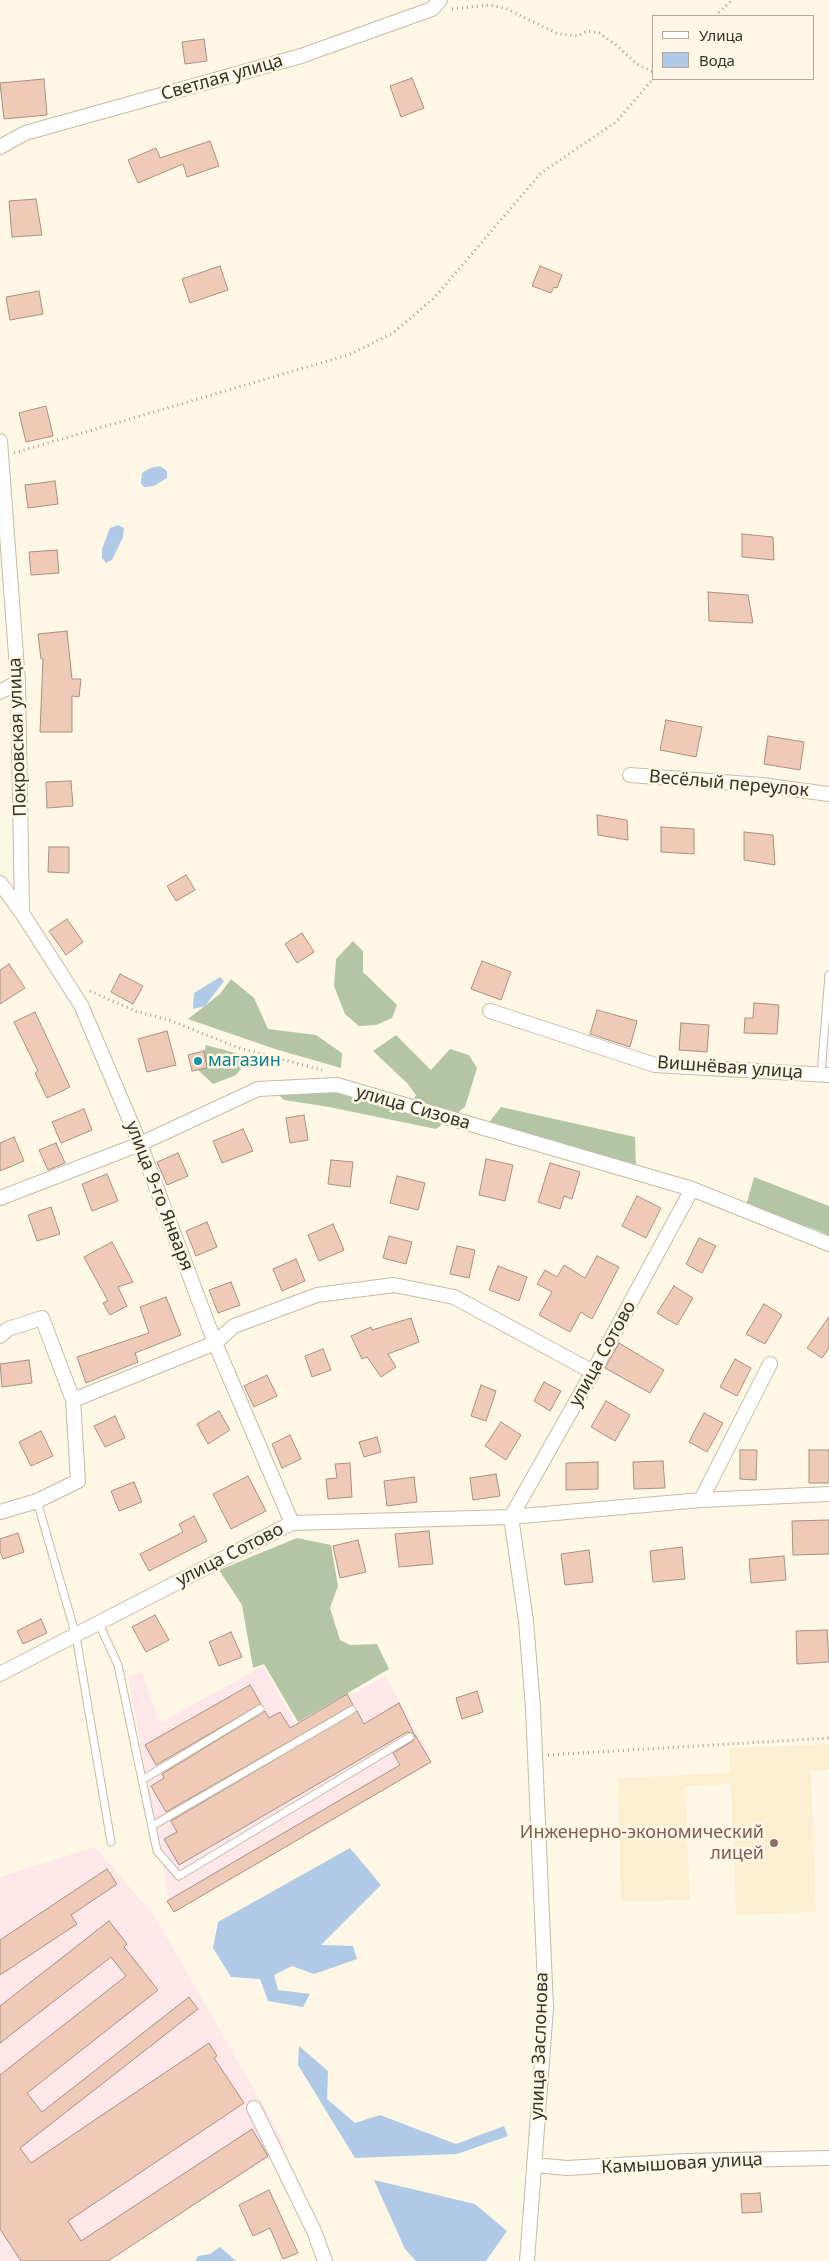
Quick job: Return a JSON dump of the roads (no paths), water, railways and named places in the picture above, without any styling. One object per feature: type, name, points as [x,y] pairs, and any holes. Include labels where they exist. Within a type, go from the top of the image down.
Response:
[{"type":"street","name":"Светлая улица","points":[[0,147],[25,133],[301,56],[436,4]]},
{"type":"street","name":"Покровская улица","points":[[0,441],[18,682],[22,913]]},
{"type":"street","points":[[0,692],[18,682]]},
{"type":"street","name":"Весёлый переулок","points":[[630,775],[762,785],[829,794]]},
{"type":"street","name":"улица 9-го Января","points":[[0,883],[22,913],[81,1005],[140,1144],[215,1343],[292,1523]]},
{"type":"street","name":"Вишнёвая улица","points":[[490,1010],[655,1065],[825,1074]]},
{"type":"street","name":"улица Сизова","points":[[0,1198],[140,1144],[258,1089],[337,1085],[692,1189],[829,1244]]},
{"type":"street","name":"улица Сотово","points":[[511,1517],[593,1372],[692,1189]]},
{"type":"street","points":[[73,1400],[215,1343],[234,1326],[317,1295],[394,1285],[454,1297],[593,1372]]},
{"type":"street","points":[[0,1336],[8,1329],[42,1318],[73,1400],[78,1481],[37,1501],[0,1512]]},
{"type":"street","points":[[701,1500],[770,1364]]},
{"type":"street","name":"улица Сотово","points":[[0,1674],[100,1624],[292,1523],[511,1517],[701,1500],[829,1494]]},
{"type":"street","name":"улица Заслонова","points":[[511,1517],[526,1621],[546,2008],[527,2261]]},
{"type":"street","points":[[254,2108],[314,2231],[325,2261]]},
{"type":"street","name":"Камышовая улица","points":[[534,2165],[575,2168],[686,2161],[829,2158]]},
{"type":"lane","points":[[825,1074],[829,975]]},
{"type":"lane","points":[[37,1501],[76,1636],[111,1842]]},
{"type":"lane","points":[[100,1624],[118,1665],[157,1852],[179,1876],[410,1737]]},
{"type":"lane","points":[[142,1780],[260,1709]]},
{"type":"lane","points":[[152,1826],[352,1710]]},
{"type":"water","points":[[160,466],[167,471],[167,478],[154,486],[144,487],[141,483],[142,473],[150,468]]},
{"type":"water","points":[[118,525],[124,528],[123,537],[112,560],[106,563],[102,558],[102,549],[110,528]]},
{"type":"water","points":[[220,977],[224,981],[205,1006],[193,1009],[194,993]]},
{"type":"water","points":[[350,1848],[381,1885],[321,1945],[353,1946],[357,1959],[314,1974],[292,1966],[274,1975],[278,1990],[310,1994],[303,2007],[268,2001],[260,1979],[231,1977],[213,1948],[218,1922]]},
{"type":"water","points":[[299,2046],[328,2071],[327,2099],[355,2123],[380,2115],[456,2144],[504,2126],[508,2136],[457,2154],[355,2158],[298,2065]]},
{"type":"water","points":[[374,2180],[475,2204],[507,2231],[486,2261],[416,2261],[405,2249]]},
{"type":"water","points":[[220,2247],[236,2261],[195,2261],[198,2256],[210,2254]]},
{"type":"place","name":"магазин","points":[[198,1061]]},
{"type":"place","name":"Инженерно-экономический лицей","points":[[774,1843]]}]
